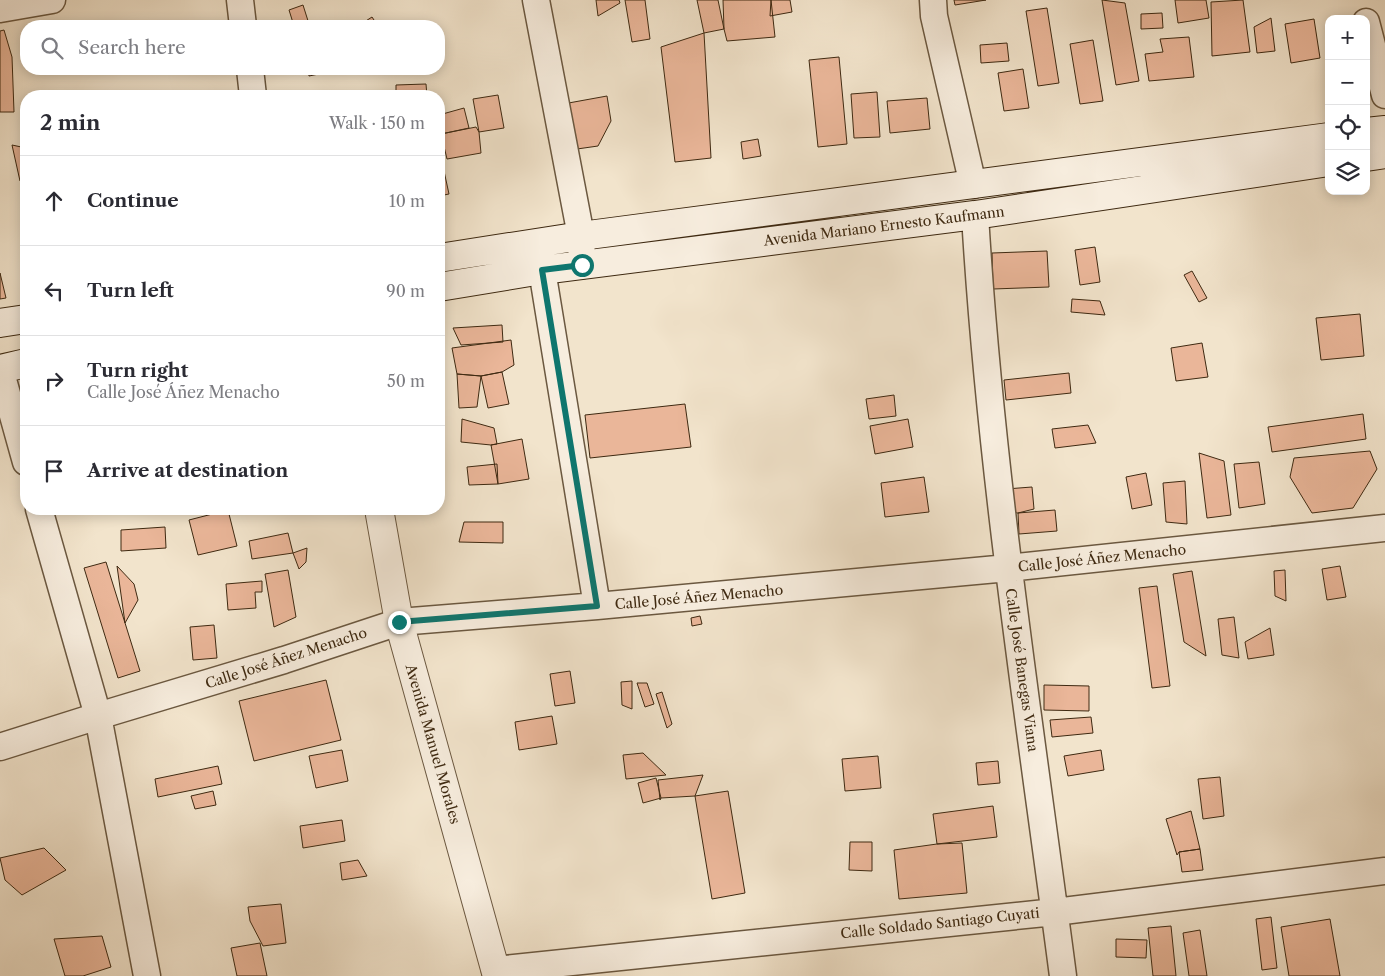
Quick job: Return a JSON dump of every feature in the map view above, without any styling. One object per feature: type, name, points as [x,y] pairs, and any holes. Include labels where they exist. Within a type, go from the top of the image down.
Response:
[{"type":"main road","points":[[1370,132],[1385,130]]},
{"type":"main road","name":"Avenida Mariano Ernesto Kaufmann","points":[[445,257],[581,236],[1325,138]]},
{"type":"main road","points":[[1370,156],[1385,154]]},
{"type":"main road","name":"Avenida Mariano Ernesto Kaufmann","points":[[445,286],[542,270],[975,214],[1325,163]]},
{"type":"main road","points":[[0,323],[20,320]]},
{"type":"main road","points":[[0,369],[20,364]]},
{"type":"main road","name":"Avenida Manuel Morales","points":[[380,515],[399,622],[496,973]]},
{"type":"street","points":[[0,9],[52,0]]},
{"type":"street","points":[[240,0],[243,20]]},
{"type":"street","points":[[536,0],[581,236],[582,265]]},
{"type":"street","points":[[932,0],[934,16],[973,185]]},
{"type":"street","points":[[1360,0],[1364,15]]},
{"type":"street","points":[[1370,36],[1385,95]]},
{"type":"street","points":[[251,75],[253,90]]},
{"type":"street","name":"Calle José Banegas Viana","points":[[975,214],[979,291],[1008,568],[1063,976]]},
{"type":"street","points":[[542,270],[597,606]]},
{"type":"street","points":[[0,369],[20,441]]},
{"type":"street","points":[[42,515],[98,716],[148,976]]},
{"type":"street","name":"Calle José Áñez Menacho","points":[[0,747],[284,660],[399,622],[597,606],[1008,568],[1385,528]]},
{"type":"street","name":"Calle Soldado Santiago Cuyati","points":[[496,973],[1055,912],[1385,872]]},
{"type":"building","points":[[596,0],[619,0],[620,3],[598,16]]},
{"type":"building","points":[[625,0],[645,0],[650,39],[632,42]]},
{"type":"building","points":[[697,0],[718,0],[724,29],[704,33]]},
{"type":"building","points":[[723,0],[771,0],[775,37],[727,41],[724,29]]},
{"type":"building","points":[[771,0],[790,0],[792,12],[770,16]]},
{"type":"building","points":[[954,0],[986,0],[955,5]]},
{"type":"building","points":[[1102,0],[1125,3],[1139,81],[1116,85]]},
{"type":"building","points":[[1175,0],[1206,0],[1209,18],[1178,23]]},
{"type":"building","points":[[1243,0],[1250,52],[1212,56],[1211,2]]},
{"type":"building","points":[[303,5],[308,20],[292,20],[289,10]]},
{"type":"building","points":[[1047,8],[1059,83],[1038,86],[1026,11]]},
{"type":"building","points":[[1162,13],[1163,28],[1141,29],[1141,14]]},
{"type":"building","points":[[1271,18],[1275,51],[1257,53],[1254,27]]},
{"type":"building","points":[[1314,19],[1320,58],[1291,63],[1285,24]]},
{"type":"building","points":[[4,30],[12,57],[14,112],[0,112],[0,31]]},
{"type":"building","points":[[704,33],[711,158],[675,162],[661,47]]},
{"type":"building","points":[[1189,37],[1194,77],[1149,81],[1145,54],[1163,52],[1160,39]]},
{"type":"building","points":[[1093,40],[1103,101],[1080,104],[1070,44]]},
{"type":"building","points":[[1007,43],[1009,61],[981,63],[980,45]]},
{"type":"building","points":[[839,57],[847,144],[818,147],[809,60]]},
{"type":"building","points":[[1023,69],[1029,108],[1004,111],[998,73]]},
{"type":"building","points":[[426,84],[426,90],[396,90],[396,85]]},
{"type":"building","points":[[877,92],[880,137],[854,138],[851,94]]},
{"type":"building","points":[[498,95],[504,128],[479,132],[473,99]]},
{"type":"building","points":[[607,96],[611,121],[598,146],[570,150],[563,104]]},
{"type":"building","points":[[927,98],[930,129],[890,133],[887,101]]},
{"type":"building","points":[[464,108],[469,128],[445,133],[445,113]]},
{"type":"building","points":[[476,127],[479,132],[481,153],[447,159],[445,133]]},
{"type":"building","points":[[758,139],[761,156],[743,159],[741,142]]},
{"type":"building","points":[[12,145],[20,147],[20,181]]},
{"type":"building","points":[[445,176],[449,194],[445,195]]},
{"type":"building","points":[[1095,247],[1100,282],[1080,285],[1075,250]]},
{"type":"building","points":[[1047,251],[1049,287],[993,289],[992,253]]},
{"type":"building","points":[[1192,271],[1207,298],[1199,302],[1184,275]]},
{"type":"building","points":[[0,273],[6,298],[0,299]]},
{"type":"building","points":[[1072,299],[1100,301],[1105,315],[1071,312]]},
{"type":"building","points":[[1360,314],[1364,356],[1321,360],[1316,318]]},
{"type":"building","points":[[502,325],[503,342],[461,345],[453,328]]},
{"type":"building","points":[[511,340],[514,365],[502,372],[481,376],[457,374],[452,348]]},
{"type":"building","points":[[1202,343],[1208,377],[1176,381],[1171,348]]},
{"type":"building","points":[[502,372],[509,404],[488,408],[481,376]]},
{"type":"building","points":[[1069,373],[1071,393],[1006,400],[1004,380]]},
{"type":"building","points":[[457,374],[481,376],[477,407],[459,408]]},
{"type":"building","points":[[894,395],[896,416],[869,419],[866,399]]},
{"type":"building","points":[[685,404],[691,447],[590,458],[585,415]]},
{"type":"building","points":[[1363,414],[1366,439],[1272,452],[1268,427]]},
{"type":"building","points":[[462,419],[494,428],[497,444],[461,442]]},
{"type":"building","points":[[908,419],[913,447],[875,454],[870,426]]},
{"type":"building","points":[[1088,425],[1096,443],[1055,448],[1052,429]]},
{"type":"building","points":[[522,439],[529,479],[498,484],[491,445]]},
{"type":"building","points":[[1370,451],[1377,469],[1353,508],[1312,513],[1290,477],[1294,458]]},
{"type":"building","points":[[1199,453],[1224,461],[1231,515],[1207,518]]},
{"type":"building","points":[[1259,462],[1265,504],[1239,508],[1234,464]]},
{"type":"building","points":[[497,464],[498,484],[469,485],[467,467]]},
{"type":"building","points":[[1146,473],[1152,505],[1132,509],[1126,477]]},
{"type":"building","points":[[924,477],[929,512],[885,517],[881,483]]},
{"type":"building","points":[[1185,481],[1187,524],[1166,522],[1163,483]]},
{"type":"building","points":[[1032,487],[1034,509],[1018,513],[1008,512],[1006,489]]},
{"type":"building","points":[[1055,510],[1057,531],[1019,534],[1018,513]]},
{"type":"building","points":[[208,515],[229,515],[237,546],[198,555],[189,520]]},
{"type":"building","points":[[464,522],[503,522],[503,543],[459,542]]},
{"type":"building","points":[[165,527],[166,548],[121,551],[121,530]]},
{"type":"building","points":[[288,533],[293,553],[252,559],[249,541]]},
{"type":"building","points":[[307,548],[306,562],[299,569],[293,553]]},
{"type":"building","points":[[106,562],[140,671],[118,678],[84,568]]},
{"type":"building","points":[[117,566],[134,584],[138,600],[125,623]]},
{"type":"building","points":[[1340,566],[1346,597],[1327,600],[1322,569]]},
{"type":"building","points":[[288,570],[296,617],[274,627],[265,574]]},
{"type":"building","points":[[1285,570],[1286,601],[1275,596],[1274,571]]},
{"type":"building","points":[[1192,571],[1206,656],[1184,642],[1173,574]]},
{"type":"building","points":[[262,581],[262,592],[255,592],[256,608],[228,610],[226,584]]},
{"type":"building","points":[[1157,586],[1170,686],[1152,688],[1139,588]]},
{"type":"building","points":[[700,616],[702,624],[692,626],[691,618]]},
{"type":"building","points":[[1234,617],[1239,658],[1222,655],[1218,619]]},
{"type":"building","points":[[214,625],[217,658],[193,660],[190,627]]},
{"type":"building","points":[[1270,628],[1274,655],[1248,659],[1245,642]]},
{"type":"building","points":[[570,671],[575,703],[555,706],[550,674]]},
{"type":"building","points":[[326,680],[341,740],[254,761],[239,701]]},
{"type":"building","points":[[632,681],[632,709],[622,705],[621,682]]},
{"type":"building","points":[[637,683],[647,683],[654,704],[645,707]]},
{"type":"building","points":[[1044,685],[1089,686],[1089,711],[1044,710]]},
{"type":"building","points":[[662,692],[672,724],[667,728],[656,694]]},
{"type":"building","points":[[552,716],[557,744],[519,750],[515,722]]},
{"type":"building","points":[[1091,717],[1093,733],[1052,737],[1050,720]]},
{"type":"building","points":[[342,750],[348,781],[316,788],[309,756]]},
{"type":"building","points":[[1101,750],[1104,770],[1068,776],[1064,756]]},
{"type":"building","points":[[643,753],[666,775],[626,779],[623,755]]},
{"type":"building","points":[[878,756],[881,788],[845,791],[842,759]]},
{"type":"building","points":[[998,761],[1000,783],[978,785],[976,763]]},
{"type":"building","points":[[218,766],[222,784],[158,797],[155,779]]},
{"type":"building","points":[[703,775],[695,796],[661,798],[660,800],[658,780]]},
{"type":"building","points":[[1220,777],[1224,816],[1203,819],[1198,779]]},
{"type":"building","points":[[656,778],[661,798],[643,803],[638,783]]},
{"type":"building","points":[[213,791],[216,805],[195,809],[191,796]]},
{"type":"building","points":[[728,791],[745,893],[712,899],[695,796]]},
{"type":"building","points":[[993,806],[997,837],[937,844],[933,814]]},
{"type":"building","points":[[1191,811],[1200,849],[1179,852],[1177,855],[1166,819]]},
{"type":"building","points":[[342,820],[345,841],[303,848],[300,826]]},
{"type":"building","points":[[850,842],[872,842],[872,871],[849,870]]},
{"type":"building","points":[[962,843],[967,893],[899,899],[894,850],[937,844]]},
{"type":"building","points":[[44,848],[66,870],[22,895],[5,880],[0,858]]},
{"type":"building","points":[[1200,849],[1203,870],[1182,872],[1179,852]]},
{"type":"building","points":[[358,860],[367,876],[342,880],[340,863]]},
{"type":"building","points":[[281,904],[286,943],[263,946],[250,921],[248,907]]},
{"type":"building","points":[[1271,917],[1277,968],[1262,970],[1256,919]]},
{"type":"building","points":[[1330,919],[1340,976],[1289,976],[1281,927]]},
{"type":"building","points":[[1171,926],[1176,976],[1153,976],[1148,928]]},
{"type":"building","points":[[1200,930],[1207,976],[1189,976],[1183,933]]},
{"type":"building","points":[[102,936],[111,967],[83,976],[65,976],[54,939]]},
{"type":"building","points":[[1116,939],[1147,940],[1146,958],[1116,957]]},
{"type":"building","points":[[260,943],[267,976],[237,976],[231,948]]},
{"type":"route","points":[[399,622],[597,606],[542,270],[582,265]]}]
